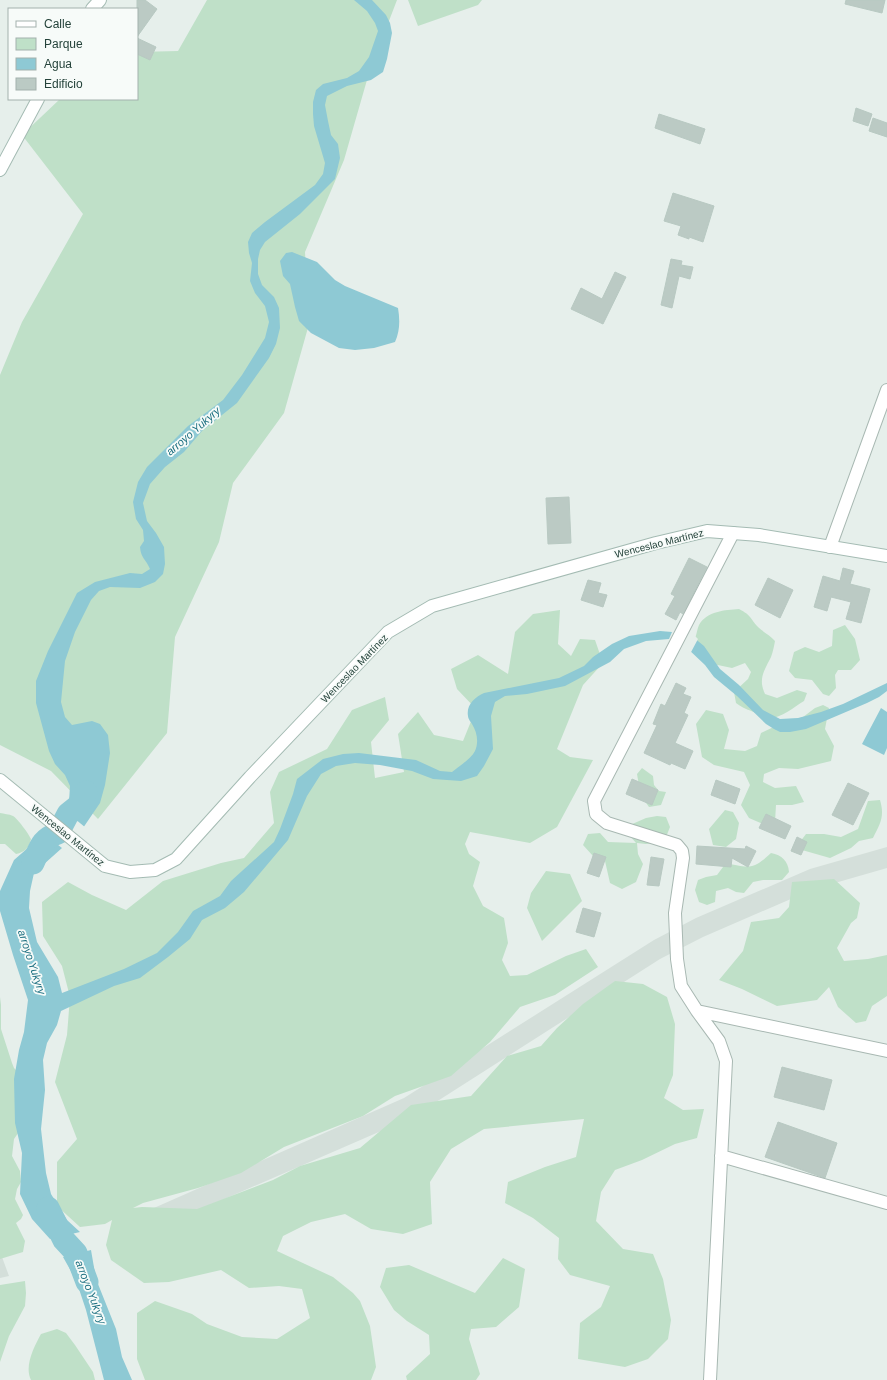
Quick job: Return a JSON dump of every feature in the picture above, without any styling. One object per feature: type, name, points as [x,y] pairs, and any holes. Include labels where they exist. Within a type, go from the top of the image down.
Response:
[{"type":"street","points":[[93,8],[100,0]]},
{"type":"street","points":[[0,170],[37,100]]},
{"type":"street","points":[[830,547],[887,390]]},
{"type":"street","name":"Wenceslao Martínez","points":[[0,780],[104,866],[130,872],[155,870],[176,859],[250,777],[388,632],[432,606],[656,543],[707,531],[759,535],[887,556]]},
{"type":"street","points":[[710,1380],[726,1061],[719,1041],[681,986],[677,959],[675,913],[683,858],[682,852],[677,846],[671,843],[607,823],[596,814],[594,801],[733,533]]},
{"type":"street","points":[[698,1011],[887,1051]]},
{"type":"street","points":[[721,1156],[887,1203]]},
{"type":"shaded area","points":[[887,847],[887,868],[814,889],[703,937],[660,959],[411,1118],[144,1234],[138,1215],[404,1098],[654,940],[696,918],[810,869]]},
{"type":"shaded area","points":[[0,1257],[2,1257],[9,1276],[0,1278]]},
{"type":"green space","points":[[207,0],[397,0],[369,73],[344,160],[305,252],[309,324],[284,413],[233,483],[219,542],[175,637],[167,733],[98,819],[51,771],[0,745],[0,375],[22,322],[83,214],[22,135],[59,100],[138,100],[138,52],[178,51]]},
{"type":"green space","points":[[408,0],[482,0],[478,5],[418,26]]},
{"type":"green space","points":[[739,609],[748,615],[758,627],[775,641],[772,655],[764,671],[762,679],[765,694],[777,698],[797,690],[807,693],[804,701],[776,717],[766,718],[743,708],[736,703],[734,692],[748,679],[751,672],[745,663],[732,668],[713,664],[695,638],[702,620],[711,614]]},
{"type":"green space","points":[[560,610],[558,644],[571,656],[580,639],[595,640],[603,663],[583,685],[557,749],[570,757],[593,760],[557,827],[530,843],[470,832],[465,844],[469,854],[480,862],[473,886],[483,906],[504,918],[508,943],[502,960],[510,976],[527,975],[566,956],[586,949],[598,967],[555,995],[520,1007],[490,1042],[451,1076],[395,1096],[363,1116],[284,1147],[241,1173],[198,1188],[143,1203],[133,1208],[197,1209],[273,1180],[300,1166],[360,1148],[411,1105],[471,1096],[507,1056],[541,1046],[557,1028],[583,1004],[615,981],[643,984],[667,997],[675,1024],[673,1075],[664,1098],[683,1110],[704,1109],[697,1138],[675,1144],[642,1160],[615,1170],[601,1192],[596,1221],[623,1249],[653,1254],[663,1279],[671,1320],[668,1339],[648,1359],[625,1367],[578,1359],[580,1323],[601,1307],[610,1286],[570,1275],[558,1259],[559,1238],[533,1218],[505,1203],[508,1182],[545,1167],[576,1157],[584,1119],[484,1129],[451,1149],[430,1182],[432,1224],[403,1234],[371,1229],[345,1214],[311,1222],[283,1236],[277,1251],[333,1277],[353,1293],[360,1301],[370,1326],[376,1367],[371,1380],[145,1380],[137,1359],[137,1313],[155,1301],[192,1314],[207,1324],[242,1337],[277,1339],[310,1318],[302,1289],[279,1286],[249,1288],[221,1270],[169,1282],[144,1283],[111,1260],[106,1245],[112,1220],[105,1224],[80,1227],[57,1206],[57,1162],[77,1139],[55,1082],[67,1035],[70,997],[62,966],[43,936],[42,902],[68,882],[92,895],[126,910],[163,881],[221,863],[244,858],[274,823],[270,792],[279,772],[327,749],[352,710],[385,697],[389,720],[371,742],[375,778],[404,772],[398,734],[418,712],[434,735],[463,741],[476,709],[457,689],[451,669],[478,655],[508,674],[515,632],[533,614]]},
{"type":"green space","points":[[845,625],[855,639],[860,660],[851,670],[838,670],[835,675],[836,688],[829,696],[823,694],[812,680],[795,678],[789,671],[794,652],[805,647],[819,652],[832,646],[833,630]]},
{"type":"green space","points":[[823,705],[829,708],[825,729],[834,746],[831,761],[798,769],[779,768],[764,774],[763,782],[775,788],[796,786],[804,802],[792,805],[776,805],[775,822],[765,825],[749,818],[741,805],[750,785],[744,772],[714,765],[702,757],[696,724],[706,710],[723,714],[729,730],[724,749],[745,751],[757,746],[761,733],[778,725],[803,717],[815,708]]},
{"type":"green space","points":[[642,768],[653,776],[654,785],[659,791],[666,792],[661,805],[649,807],[644,800],[637,774]]},
{"type":"green space","points":[[880,800],[882,816],[873,838],[859,841],[851,848],[830,858],[802,850],[800,842],[806,834],[824,834],[841,837],[858,829],[868,801]]},
{"type":"green space","points":[[725,810],[733,812],[739,823],[736,839],[726,847],[713,845],[709,829]]},
{"type":"green space","points":[[0,813],[15,817],[28,834],[31,839],[28,847],[24,851],[16,854],[5,844],[0,844]]},
{"type":"green space","points":[[657,816],[666,817],[670,827],[664,842],[646,844],[637,843],[638,854],[643,864],[636,882],[622,889],[610,883],[605,861],[593,856],[583,845],[588,834],[600,833],[608,842],[636,843],[630,836],[630,825],[646,818]]},
{"type":"green space","points":[[771,853],[778,855],[786,862],[789,872],[782,880],[763,880],[753,882],[744,893],[736,892],[728,888],[716,891],[715,902],[707,905],[699,902],[695,890],[698,880],[717,875],[726,863],[746,867],[755,865]]},
{"type":"green space","points":[[546,871],[570,874],[582,901],[542,941],[527,908],[531,893]]},
{"type":"green space","points":[[834,879],[860,903],[857,918],[851,923],[837,948],[844,961],[868,959],[887,955],[887,996],[872,1006],[866,1021],[856,1023],[838,1007],[829,987],[817,1000],[777,1006],[719,980],[743,951],[751,922],[779,918],[789,907],[792,882]]},
{"type":"green space","points":[[0,997],[1,1029],[14,1068],[21,1075],[23,1126],[14,1139],[12,1156],[20,1171],[21,1182],[17,1189],[15,1199],[23,1215],[16,1223],[25,1241],[23,1252],[0,1259]]},
{"type":"green space","points":[[503,1258],[525,1269],[519,1307],[496,1327],[471,1329],[469,1339],[480,1374],[476,1380],[407,1380],[406,1376],[430,1354],[429,1335],[407,1321],[394,1310],[380,1287],[386,1268],[409,1265],[475,1293]]},
{"type":"green space","points":[[25,1281],[25,1306],[9,1336],[0,1362],[0,1285]]},
{"type":"green space","points":[[57,1329],[66,1333],[75,1345],[93,1372],[95,1380],[31,1380],[29,1375],[29,1363],[38,1339],[41,1334]]},
{"type":"water","points":[[354,0],[372,0],[386,15],[390,23],[392,33],[387,59],[383,72],[371,80],[347,86],[327,96],[325,105],[328,121],[331,135],[338,144],[340,158],[335,179],[300,214],[265,242],[260,250],[258,259],[258,274],[262,285],[274,297],[279,308],[280,328],[276,344],[269,358],[237,403],[202,431],[184,452],[165,467],[150,484],[143,503],[147,521],[164,547],[165,564],[163,574],[155,582],[140,588],[110,587],[99,591],[91,600],[75,632],[65,661],[61,702],[65,717],[72,725],[92,721],[100,724],[108,735],[110,753],[105,785],[100,803],[83,828],[64,813],[69,802],[70,786],[65,775],[55,764],[49,751],[36,703],[36,681],[48,651],[77,593],[95,582],[130,573],[142,574],[150,569],[141,551],[140,547],[144,541],[143,530],[136,519],[133,502],[138,482],[147,467],[188,426],[223,400],[242,375],[265,338],[269,322],[265,306],[255,293],[250,281],[252,263],[248,242],[252,233],[315,185],[323,174],[325,163],[314,126],[313,114],[313,102],[316,90],[323,84],[347,78],[359,71],[369,57],[378,31],[375,23],[367,11]]},
{"type":"water","points":[[292,252],[317,262],[335,280],[345,286],[398,308],[399,325],[395,342],[374,348],[355,350],[339,348],[311,333],[299,321],[290,284],[283,276],[280,261],[286,253]]},
{"type":"water","points":[[660,631],[672,632],[669,639],[646,641],[624,649],[610,662],[565,686],[527,694],[505,696],[495,702],[491,716],[493,749],[477,776],[461,781],[433,779],[412,771],[380,765],[355,763],[336,766],[321,774],[307,796],[288,840],[244,892],[225,908],[202,920],[190,939],[140,978],[114,986],[61,1011],[57,1025],[47,1043],[43,1060],[45,1090],[41,1129],[46,1173],[51,1194],[67,1220],[80,1232],[50,1239],[32,1219],[20,1194],[22,1153],[15,1123],[14,1079],[24,1032],[28,1000],[0,911],[0,891],[14,860],[44,834],[62,848],[34,873],[30,891],[29,908],[37,942],[58,977],[62,993],[124,969],[157,953],[178,932],[193,911],[220,896],[231,881],[274,842],[293,794],[297,779],[323,759],[343,754],[359,753],[416,760],[440,771],[452,772],[471,757],[476,748],[476,734],[474,727],[468,718],[468,708],[477,697],[484,693],[559,678],[584,666],[593,657],[612,644],[629,636]]},
{"type":"water","points":[[693,637],[704,646],[720,669],[739,685],[763,710],[780,719],[798,718],[821,712],[843,704],[887,683],[887,691],[867,703],[806,729],[780,732],[766,724],[737,696],[714,677],[705,665],[687,648]]},
{"type":"water","points":[[881,708],[887,712],[887,748],[884,755],[862,744]]},
{"type":"water","points":[[91,1250],[96,1279],[116,1329],[122,1357],[132,1380],[104,1380],[86,1310],[76,1280],[63,1257]]},
{"type":"pier","points":[[692,635],[698,639],[690,654],[685,647]]},
{"type":"pier","points":[[63,809],[86,828],[85,830],[82,830],[63,814]]},
{"type":"building","points":[[137,0],[145,0],[157,9],[138,36],[138,8]]},
{"type":"building","points":[[846,0],[885,0],[882,13],[845,4]]},
{"type":"building","points":[[138,38],[156,47],[150,60],[138,54]]},
{"type":"building","points":[[856,108],[872,114],[868,126],[853,121]]},
{"type":"building","points":[[659,114],[705,129],[700,144],[655,128]]},
{"type":"building","points":[[873,118],[887,123],[887,137],[869,131]]},
{"type":"building","points":[[673,193],[714,206],[703,242],[678,235],[681,226],[664,221]]},
{"type":"building","points":[[671,259],[682,261],[681,265],[693,267],[690,279],[679,276],[672,308],[661,305]]},
{"type":"building","points":[[615,272],[626,277],[603,324],[571,309],[581,288],[602,299]]},
{"type":"building","points":[[569,497],[571,543],[548,544],[546,498]]},
{"type":"building","points":[[689,558],[707,567],[683,614],[680,612],[676,620],[665,614],[675,596],[671,594]]},
{"type":"building","points":[[843,568],[854,571],[850,584],[870,589],[861,623],[846,619],[851,602],[831,597],[827,611],[814,607],[823,576],[840,581]]},
{"type":"building","points":[[768,578],[793,590],[780,618],[755,605]]},
{"type":"building","points":[[588,580],[601,583],[598,593],[607,595],[603,607],[581,600]]},
{"type":"building","points":[[676,683],[686,688],[683,694],[691,697],[684,713],[688,715],[675,743],[693,751],[685,769],[671,763],[670,765],[644,753],[657,725],[653,724],[661,704],[665,706]]},
{"type":"building","points":[[632,779],[658,790],[652,805],[626,794]]},
{"type":"building","points":[[716,780],[740,789],[735,804],[711,795]]},
{"type":"building","points":[[848,783],[869,793],[853,825],[832,815]]},
{"type":"building","points":[[766,814],[791,826],[785,839],[759,828]]},
{"type":"building","points":[[797,837],[807,842],[801,855],[791,851]]},
{"type":"building","points":[[697,846],[745,849],[746,846],[756,851],[748,867],[732,858],[731,867],[696,864]]},
{"type":"building","points":[[594,853],[606,857],[599,877],[587,873]]},
{"type":"building","points":[[651,857],[664,859],[659,886],[647,885]]},
{"type":"building","points":[[583,908],[601,913],[594,937],[576,932]]},
{"type":"building","points":[[782,1067],[832,1080],[824,1110],[774,1097]]},
{"type":"building","points":[[778,1122],[837,1143],[825,1178],[765,1157]]},
{"type":"waterway","name":"arroyo Yukyry","points":[[33,863],[44,841],[52,835],[58,833],[68,814],[78,806],[86,792]]},
{"type":"waterway","name":"arroyo Yukyry","points":[[48,1208],[64,1240],[76,1253],[87,1282]]}]
